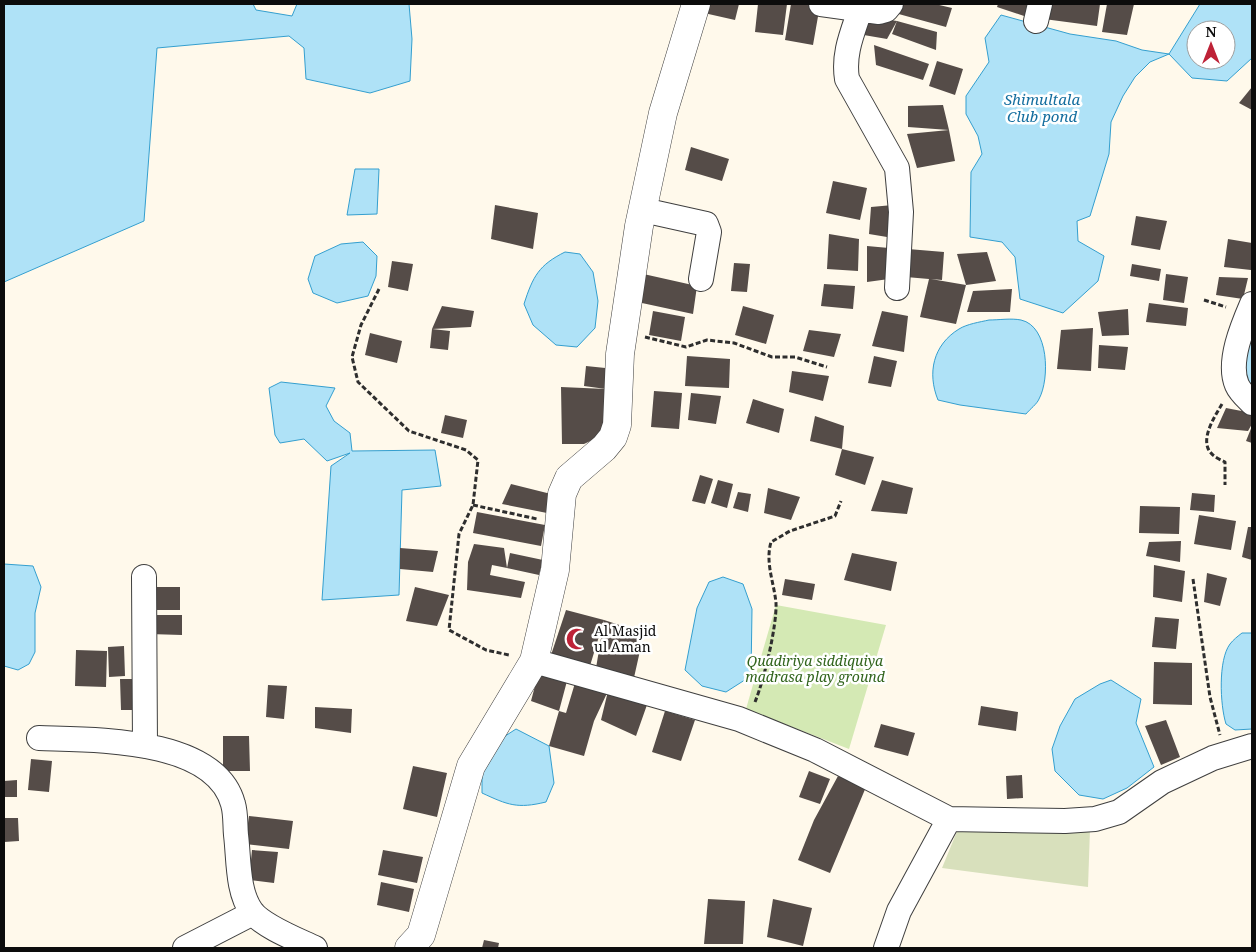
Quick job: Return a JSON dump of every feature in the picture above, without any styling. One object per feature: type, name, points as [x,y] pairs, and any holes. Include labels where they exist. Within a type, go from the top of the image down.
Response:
[{"type":"street","points":[[410,948],[421,935],[470,766],[534,661],[555,570],[562,494],[569,478],[604,448],[613,437],[616,429],[623,331],[643,210],[663,113],[696,4]]},
{"type":"street","points":[[821,4],[879,12],[886,10],[891,4]]},
{"type":"street","points":[[860,10],[846,51],[845,65],[847,79],[897,168],[901,212],[897,288]]},
{"type":"street","points":[[643,210],[706,224],[709,232],[701,279]]},
{"type":"street","points":[[1252,304],[1237,342],[1235,360],[1236,384],[1252,403]]},
{"type":"street","points":[[144,577],[145,746]]},
{"type":"street","points":[[534,661],[746,722],[815,750],[949,819],[1065,821],[1095,819],[1120,812],[1162,782],[1225,754],[1252,746]]},
{"type":"street","points":[[39,738],[97,741],[145,746],[174,752],[194,762],[218,778],[233,804],[242,892],[253,913],[274,928],[315,948]]},
{"type":"street","points":[[886,948],[899,911],[949,819]]},
{"type":"street","points":[[185,948],[253,913]]},
{"type":"path","points":[[379,289],[361,325],[352,357],[358,382],[409,431],[466,450],[478,460],[472,505],[459,534],[449,630],[486,650],[534,661]]},
{"type":"path","points":[[623,331],[686,347],[707,340],[734,343],[772,357],[795,357],[828,367]]},
{"type":"path","points":[[1225,398],[1211,423],[1207,443],[1211,453],[1225,462],[1225,485]]},
{"type":"path","points":[[746,722],[759,692],[770,647],[776,605],[767,555],[770,542],[790,531],[835,516],[841,500]]},
{"type":"path","points":[[472,505],[560,524]]},
{"type":"path","points":[[1193,579],[1210,697],[1225,754]]},
{"type":"green space","name":"Quadiriya siddiquiya madrasa play ground","points":[[776,605],[886,625],[849,749],[746,709]]},
{"type":"green space","points":[[958,829],[1090,829],[1088,887],[942,868]]},
{"type":"water","points":[[4,4],[253,4],[256,10],[292,16],[297,4],[409,4],[412,39],[410,81],[370,93],[306,79],[304,48],[289,36],[157,48],[144,221],[4,282]]},
{"type":"water","points":[[1200,4],[1252,4],[1252,58],[1227,81],[1192,78],[1169,54],[1186,27],[1186,70],[1236,70],[1236,20],[1190,20]]},
{"type":"water","name":"Shimultala Club pond","points":[[1001,15],[1070,34],[1116,41],[1142,50],[1169,54],[1150,62],[1135,77],[1123,96],[1111,122],[1109,154],[1090,216],[1077,221],[1078,241],[1104,256],[1098,281],[1063,313],[1020,299],[1015,257],[1002,242],[970,237],[971,172],[982,154],[978,136],[966,114],[966,96],[989,62],[985,38]]},
{"type":"water","points":[[355,169],[379,169],[377,214],[347,215]]},
{"type":"water","points":[[363,242],[377,256],[376,276],[368,296],[337,303],[313,293],[308,279],[315,256],[341,244]]},
{"type":"water","points":[[565,252],[580,254],[593,272],[598,301],[595,328],[577,347],[556,345],[533,325],[524,304],[538,272]]},
{"type":"water","points":[[989,320],[1021,320],[1030,324],[1042,342],[1046,367],[1043,390],[1038,401],[1026,414],[938,400],[933,380],[933,370],[938,351],[943,343],[962,327]]},
{"type":"water","points":[[1252,333],[1252,398],[1240,368]]},
{"type":"water","points":[[281,382],[335,388],[326,406],[334,421],[350,433],[352,451],[435,450],[441,486],[402,490],[399,595],[322,600],[331,466],[350,453],[327,461],[304,439],[280,443],[275,435],[269,388]]},
{"type":"water","points":[[4,564],[33,566],[41,587],[35,613],[35,652],[29,664],[18,670],[4,666]]},
{"type":"water","points":[[723,577],[743,584],[752,609],[751,676],[726,692],[702,686],[685,670],[697,608],[709,582]]},
{"type":"water","points":[[1242,633],[1252,633],[1252,729],[1235,730],[1226,724],[1221,683],[1226,651],[1231,643]]},
{"type":"water","points":[[1111,680],[1141,699],[1136,723],[1154,767],[1127,788],[1103,799],[1079,795],[1055,771],[1052,749],[1060,726],[1075,699],[1100,684]]},
{"type":"water","points":[[516,729],[549,746],[554,783],[546,802],[513,805],[482,793],[482,774],[499,740]]},
{"type":"building","points":[[706,4],[739,4],[735,20],[704,13]]},
{"type":"building","points":[[758,4],[787,4],[783,35],[755,32]]},
{"type":"building","points":[[791,4],[820,5],[813,45],[785,40]]},
{"type":"building","points":[[897,4],[935,4],[952,8],[946,27],[895,13]]},
{"type":"building","points":[[998,4],[1030,4],[1027,17],[997,7]]},
{"type":"building","points":[[1049,4],[1100,4],[1097,26],[1044,19]]},
{"type":"building","points":[[1107,4],[1134,4],[1127,35],[1102,32]]},
{"type":"building","points":[[864,16],[897,21],[887,39],[858,34]]},
{"type":"building","points":[[897,21],[937,32],[936,50],[892,34]]},
{"type":"building","points":[[874,45],[929,64],[923,80],[876,65]]},
{"type":"building","points":[[937,61],[963,69],[955,95],[929,86]]},
{"type":"building","points":[[1252,87],[1252,110],[1239,103]]},
{"type":"building","points":[[943,105],[949,130],[908,127],[908,106]]},
{"type":"building","points":[[949,130],[955,161],[917,168],[907,134]]},
{"type":"building","points":[[691,147],[729,159],[722,181],[685,170]]},
{"type":"building","points":[[833,181],[867,188],[860,220],[826,213]]},
{"type":"building","points":[[495,205],[538,213],[533,249],[491,239]]},
{"type":"building","points":[[893,205],[893,238],[869,234],[871,207]]},
{"type":"building","points":[[1136,216],[1167,221],[1160,250],[1131,245]]},
{"type":"building","points":[[829,234],[859,239],[858,271],[827,269]]},
{"type":"building","points":[[1228,239],[1252,243],[1251,270],[1224,267]]},
{"type":"building","points":[[867,246],[889,248],[889,279],[867,282]]},
{"type":"building","points":[[908,249],[944,252],[942,280],[931,279],[966,285],[956,324],[920,317],[929,279],[906,277]]},
{"type":"building","points":[[987,252],[996,281],[966,285],[957,254]]},
{"type":"building","points":[[392,261],[413,264],[408,291],[388,287]]},
{"type":"building","points":[[734,263],[750,264],[747,292],[731,291]]},
{"type":"building","points":[[1132,264],[1161,269],[1159,281],[1130,276]]},
{"type":"building","points":[[639,273],[697,286],[693,314],[628,300]]},
{"type":"building","points":[[1166,274],[1188,277],[1184,303],[1163,300]]},
{"type":"building","points":[[1219,277],[1248,278],[1243,299],[1216,295]]},
{"type":"building","points":[[824,284],[855,286],[853,309],[821,306]]},
{"type":"building","points":[[1012,289],[1010,312],[967,312],[973,291]]},
{"type":"building","points":[[1149,303],[1188,308],[1186,326],[1146,322]]},
{"type":"building","points":[[442,306],[474,311],[471,327],[432,329]]},
{"type":"building","points":[[743,306],[774,315],[766,344],[735,335]]},
{"type":"building","points":[[1128,309],[1129,335],[1102,336],[1098,312]]},
{"type":"building","points":[[653,311],[685,317],[681,341],[649,335]]},
{"type":"building","points":[[882,311],[908,316],[904,352],[872,346]]},
{"type":"building","points":[[1093,328],[1091,371],[1057,369],[1061,330]]},
{"type":"building","points":[[432,329],[450,331],[448,350],[430,348]]},
{"type":"building","points":[[809,330],[841,334],[834,357],[803,351]]},
{"type":"building","points":[[370,333],[402,341],[397,363],[365,355]]},
{"type":"building","points":[[1099,345],[1128,347],[1125,370],[1098,368]]},
{"type":"building","points":[[687,356],[730,359],[729,388],[685,386]]},
{"type":"building","points":[[874,356],[897,361],[891,387],[868,383]]},
{"type":"building","points":[[586,366],[615,369],[616,429],[584,444],[562,444],[561,387],[606,389],[584,386]]},
{"type":"building","points":[[792,371],[829,376],[823,401],[789,392]]},
{"type":"building","points":[[654,391],[682,393],[679,429],[651,427]]},
{"type":"building","points":[[691,393],[721,396],[716,424],[688,420]]},
{"type":"building","points":[[753,399],[784,409],[779,433],[746,423]]},
{"type":"building","points":[[1226,408],[1252,413],[1252,424],[1248,431],[1217,428]]},
{"type":"building","points":[[445,415],[467,420],[463,438],[441,433]]},
{"type":"building","points":[[815,416],[844,426],[842,449],[810,441]]},
{"type":"building","points":[[1252,426],[1252,443],[1246,441]]},
{"type":"building","points":[[842,449],[874,457],[865,485],[835,475]]},
{"type":"building","points":[[700,475],[713,479],[705,504],[692,501]]},
{"type":"building","points":[[718,480],[733,484],[727,508],[711,503]]},
{"type":"building","points":[[882,480],[913,488],[907,514],[871,511]]},
{"type":"building","points":[[511,484],[551,494],[547,513],[502,504]]},
{"type":"building","points":[[768,488],[800,497],[791,520],[764,513]]},
{"type":"building","points":[[738,492],[751,494],[748,512],[733,508]]},
{"type":"building","points":[[1192,493],[1215,495],[1214,512],[1190,510]]},
{"type":"building","points":[[1140,506],[1180,507],[1179,534],[1139,533]]},
{"type":"building","points":[[477,512],[545,525],[541,546],[473,533]]},
{"type":"building","points":[[1199,515],[1236,521],[1231,550],[1194,544]]},
{"type":"building","points":[[1248,527],[1252,527],[1252,560],[1242,557]]},
{"type":"building","points":[[1181,541],[1180,562],[1146,556],[1149,542]]},
{"type":"building","points":[[474,544],[504,548],[507,568],[492,565],[490,575],[525,582],[521,598],[467,590],[468,562]]},
{"type":"building","points":[[400,548],[438,551],[433,572],[400,569]]},
{"type":"building","points":[[510,553],[543,560],[539,575],[507,568]]},
{"type":"building","points":[[852,553],[897,562],[891,591],[844,580]]},
{"type":"building","points":[[1154,565],[1185,571],[1182,602],[1153,597]]},
{"type":"building","points":[[1207,573],[1227,578],[1220,606],[1204,602]]},
{"type":"building","points":[[785,579],[815,584],[812,600],[782,595]]},
{"type":"building","points":[[149,587],[180,587],[180,610],[149,610]]},
{"type":"building","points":[[415,587],[449,595],[437,626],[406,621]]},
{"type":"building","name":"Al Masjid ul Aman","points":[[566,610],[604,620],[589,669],[550,658]]},
{"type":"building","points":[[149,615],[182,615],[182,635],[149,634]]},
{"type":"building","points":[[1155,617],[1179,619],[1176,649],[1152,647]]},
{"type":"building","points":[[604,620],[644,633],[633,682],[596,668]]},
{"type":"building","points":[[124,646],[125,676],[109,677],[108,647]]},
{"type":"building","points":[[76,650],[107,651],[106,687],[75,686]]},
{"type":"building","points":[[1154,662],[1192,663],[1192,705],[1153,704]]},
{"type":"building","points":[[539,671],[567,681],[559,711],[531,701]]},
{"type":"building","points":[[120,679],[135,679],[136,710],[121,710]]},
{"type":"building","points":[[575,683],[608,691],[594,721],[584,756],[549,746],[559,711],[566,713]]},
{"type":"building","points":[[268,685],[287,686],[284,719],[266,717]]},
{"type":"building","points":[[608,691],[648,702],[636,736],[601,720]]},
{"type":"building","points":[[981,706],[1018,712],[1016,731],[978,725]]},
{"type":"building","points":[[315,707],[352,709],[351,733],[315,728]]},
{"type":"building","points":[[665,711],[695,720],[681,761],[652,752]]},
{"type":"building","points":[[1166,720],[1180,757],[1161,765],[1145,726]]},
{"type":"building","points":[[881,724],[915,733],[908,756],[874,747]]},
{"type":"building","points":[[223,736],[249,736],[250,771],[223,771]]},
{"type":"building","points":[[31,759],[52,761],[49,792],[28,790]]},
{"type":"building","points":[[413,766],[447,773],[437,817],[403,809]]},
{"type":"building","points":[[809,771],[830,779],[820,804],[799,797]]},
{"type":"building","points":[[1022,775],[1023,798],[1007,799],[1006,776]]},
{"type":"building","points":[[838,776],[866,787],[830,873],[798,860],[814,820]]},
{"type":"building","points":[[17,780],[17,797],[4,797],[4,781]]},
{"type":"building","points":[[249,816],[293,821],[289,849],[245,844]]},
{"type":"building","points":[[4,818],[18,818],[19,841],[4,842]]},
{"type":"building","points":[[252,850],[278,852],[274,883],[249,880]]},
{"type":"building","points":[[383,850],[423,857],[417,883],[378,875]]},
{"type":"building","points":[[381,882],[414,889],[409,912],[377,905]]},
{"type":"building","points":[[708,899],[745,901],[743,944],[704,944]]},
{"type":"building","points":[[773,899],[812,908],[803,946],[767,937]]},
{"type":"building","points":[[484,940],[499,943],[498,948],[482,948]]},
{"type":"place","name":"Al Masjid ul Aman","points":[[577,639]]}]
